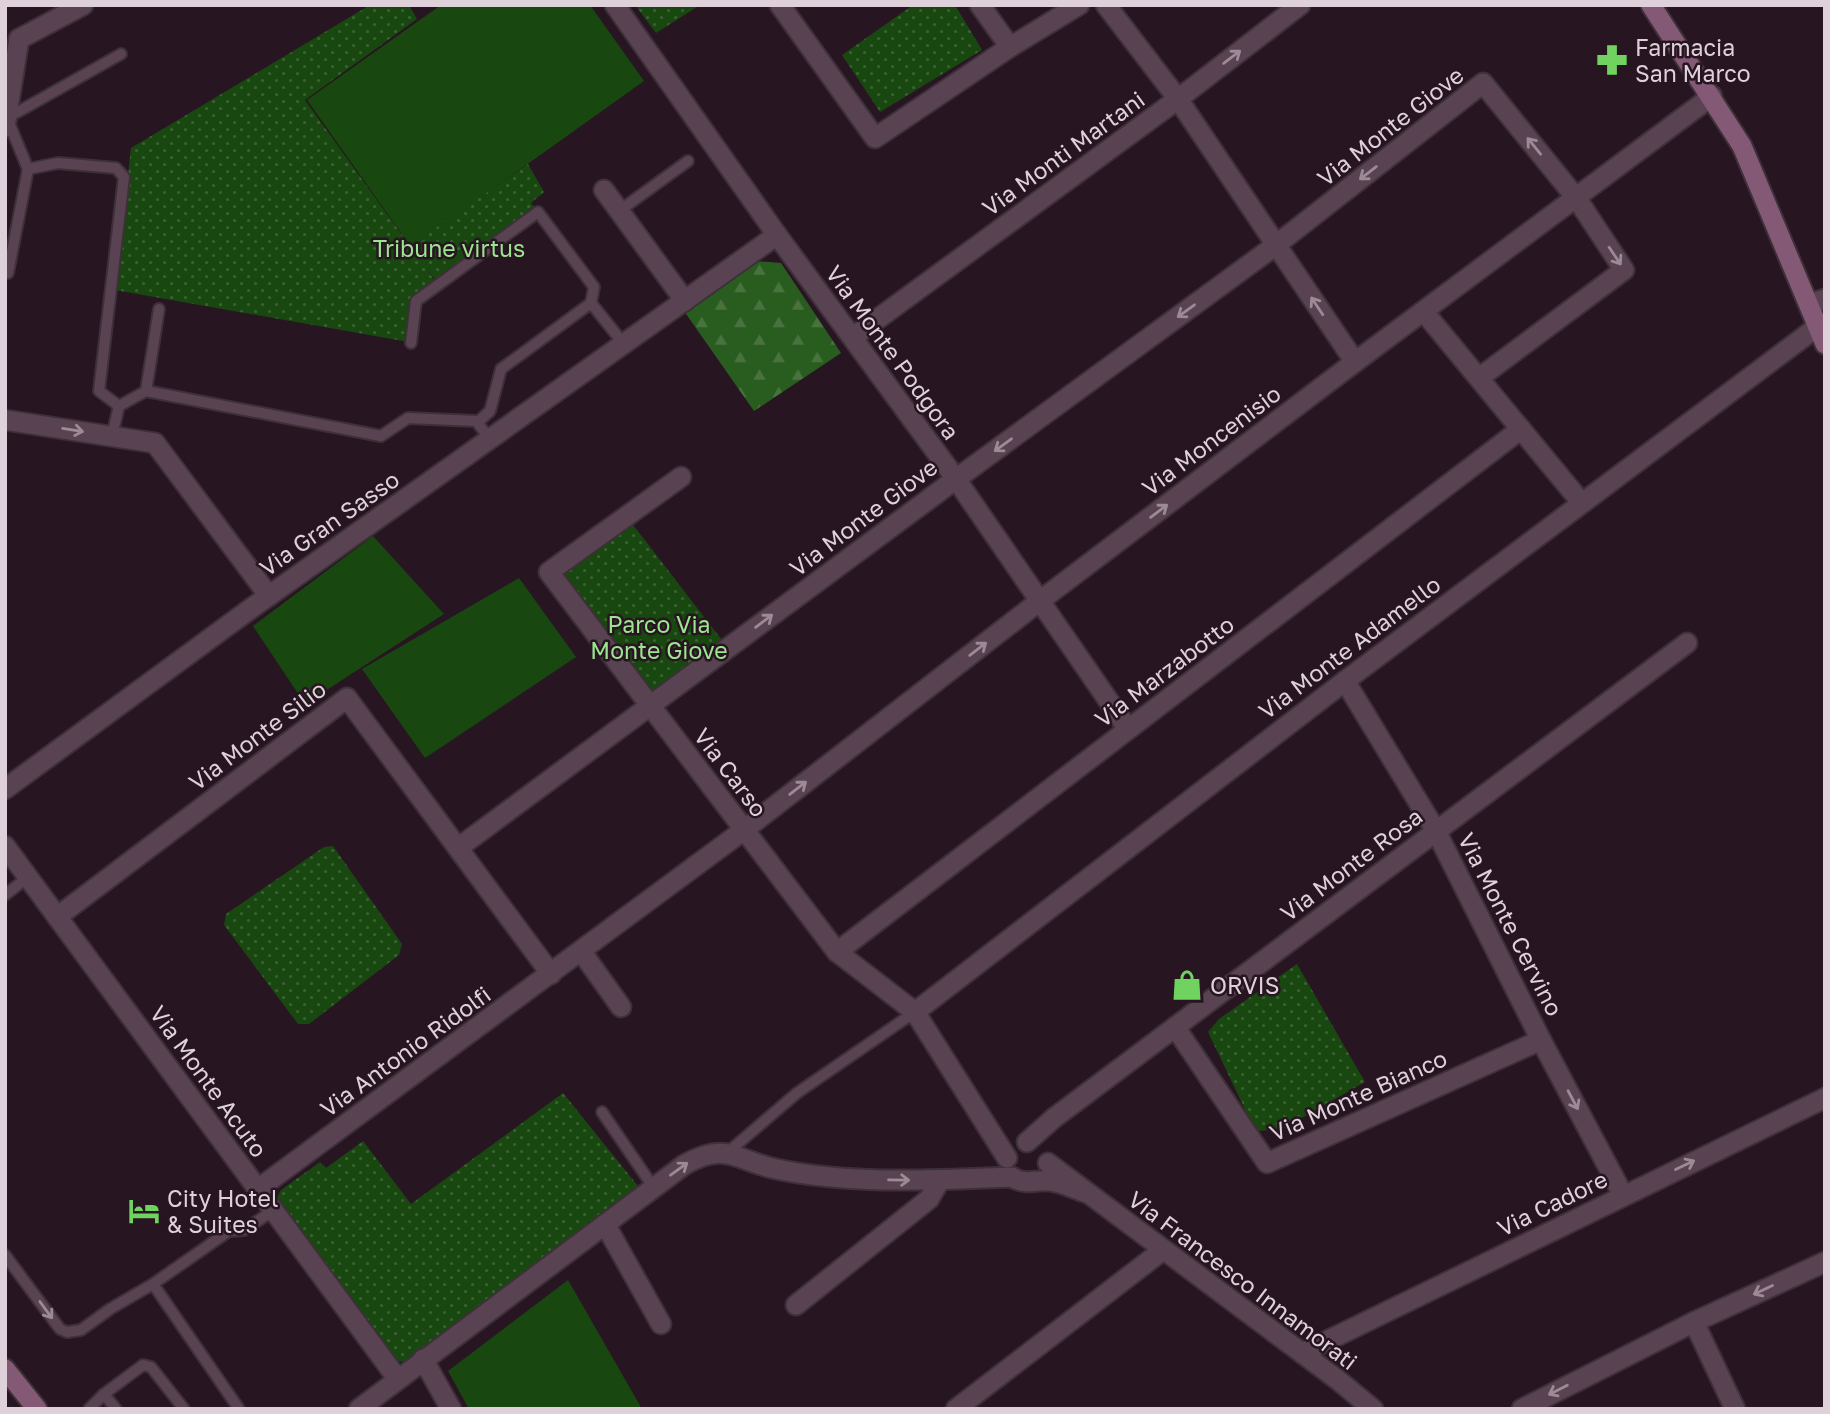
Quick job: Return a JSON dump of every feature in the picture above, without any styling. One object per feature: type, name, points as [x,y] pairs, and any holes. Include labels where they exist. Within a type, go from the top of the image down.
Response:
[{"type":"main road","points":[[1651,5],[1742,146],[1817,302],[1821,335]]},
{"type":"main road","points":[[5,1369],[37,1409]]},
{"type":"street","points":[[6,122],[19,39],[82,5]]},
{"type":"street","name":"Via Monte Podgora","points":[[615,5],[777,235],[956,479],[1129,729]]},
{"type":"street","points":[[780,5],[875,138],[1010,47],[1079,5]]},
{"type":"street","points":[[980,5],[1010,47]]},
{"type":"street","points":[[1106,5],[1178,99],[1355,362]]},
{"type":"street","name":"Via Monti Martani","points":[[853,337],[1178,99],[1300,5]]},
{"type":"street","name":"Via Monte Giove","points":[[458,848],[1276,245],[1483,83],[1577,199]]},
{"type":"street","name":"Via Moncenisio","points":[[744,830],[1041,600],[1712,96]]},
{"type":"street","points":[[604,190],[685,301]]},
{"type":"street","points":[[1479,378],[1624,270],[1577,199]]},
{"type":"street","name":"Via Gran Sasso","points":[[5,789],[269,596],[777,235]]},
{"type":"street","points":[[1424,312],[1581,502]]},
{"type":"street","name":"Via Monte Adamello","points":[[915,1012],[1581,502],[1821,335]]},
{"type":"street","points":[[5,419],[155,443],[269,596]]},
{"type":"street","name":"Via Marzabotto","points":[[836,952],[1521,429]]},
{"type":"street","name":"Via Carso","points":[[681,478],[549,572],[836,952],[915,1012],[983,1116],[1028,1159]]},
{"type":"street","name":"Via Monte Rosa","points":[[1028,1159],[1045,1125],[1687,643]]},
{"type":"street","name":"Via Monte Cervino","points":[[1345,681],[1436,831],[1541,1040],[1623,1195]]},
{"type":"street","name":"Via Monte Silio","points":[[58,917],[347,698],[551,974]]},
{"type":"street","name":"Via Antonio Ridolfi","points":[[258,1189],[744,830]]},
{"type":"street","name":"Via Monte Acuto","points":[[5,846],[397,1378]]},
{"type":"street","points":[[582,951],[621,1007]]},
{"type":"street","name":"Via Monte Bianco","points":[[1175,1027],[1267,1163],[1541,1040]]},
{"type":"street","name":"Via Cadore","points":[[1302,1353],[1825,1098]]},
{"type":"street","name":"Via Francesco Innamorati","points":[[359,1409],[397,1378],[694,1159],[715,1152],[727,1153],[786,1171],[864,1179],[940,1180],[1028,1159],[1053,1182],[1083,1192],[1302,1353],[1373,1409]]},
{"type":"street","points":[[796,1305],[929,1199],[940,1180]]},
{"type":"street","points":[[604,1224],[661,1324]]},
{"type":"street","points":[[964,1406],[1163,1250]]},
{"type":"street","points":[[1522,1409],[1694,1322],[1825,1262]]},
{"type":"street","points":[[1694,1322],[1735,1409]]},
{"type":"street","points":[[423,1359],[451,1409]]},
{"type":"lane","points":[[8,273],[28,169],[6,122],[121,54]]},
{"type":"lane","points":[[619,211],[688,161]]},
{"type":"lane","points":[[28,169],[58,163],[116,168],[124,177],[99,391],[119,406]]},
{"type":"lane","points":[[112,436],[119,406],[146,391],[381,436],[408,418],[478,422],[490,411],[500,369],[591,303],[594,287],[538,212],[416,301],[411,343]]},
{"type":"lane","points":[[591,303],[624,344]]},
{"type":"lane","points":[[146,391],[159,309]]},
{"type":"lane","points":[[478,422],[490,439]]},
{"type":"lane","points":[[8,893],[28,877]]},
{"type":"lane","points":[[727,1153],[797,1093],[915,1012]]},
{"type":"lane","points":[[602,1112],[654,1188]]},
{"type":"lane","points":[[5,1255],[60,1329],[67,1332],[81,1331],[229,1230],[244,1230],[274,1210]]},
{"type":"lane","points":[[153,1284],[239,1409]]},
{"type":"lane","points":[[89,1409],[104,1394],[143,1365],[151,1367],[184,1409]]},
{"type":"lane","points":[[104,1394],[116,1409]]},
{"type":"green space","name":"Tribune virtus","points":[[370,5],[409,5],[417,19],[305,100],[410,246],[528,164],[544,192],[531,203],[538,212],[439,284],[427,270],[437,284],[414,301],[409,342],[115,290],[131,148]]},
{"type":"green space","points":[[441,5],[590,5],[644,81],[411,247],[307,100]]},
{"type":"green space","points":[[635,5],[700,5],[656,33]]},
{"type":"green space","points":[[913,5],[955,5],[982,50],[880,112],[842,55]]},
{"type":"green space","points":[[754,261],[781,263],[841,353],[754,411],[684,311]]},
{"type":"green space","name":"Parco Via Monte Giove","points":[[627,517],[728,648],[650,706],[549,572]]},
{"type":"green space","points":[[373,536],[444,614],[305,704],[253,626]]},
{"type":"green space","points":[[519,578],[576,657],[425,758],[362,669]]},
{"type":"green space","points":[[333,846],[402,944],[399,955],[309,1024],[298,1024],[224,925],[226,914],[324,847]]},
{"type":"green space","points":[[1297,964],[1365,1082],[1284,1128],[1259,1131],[1253,1126],[1208,1032],[1219,1019]]},
{"type":"green space","points":[[563,1093],[638,1186],[406,1362],[397,1361],[276,1199],[281,1190],[320,1162],[326,1168],[363,1141],[411,1204]]},
{"type":"green space","points":[[568,1280],[642,1409],[469,1409],[448,1371]]},
{"type":"place","name":"Farmacia San Marco","points":[[1612,60]]},
{"type":"place","name":"ORVIS","points":[[1187,985]]},
{"type":"place","name":"City Hotel & Suites","points":[[144,1211]]}]
